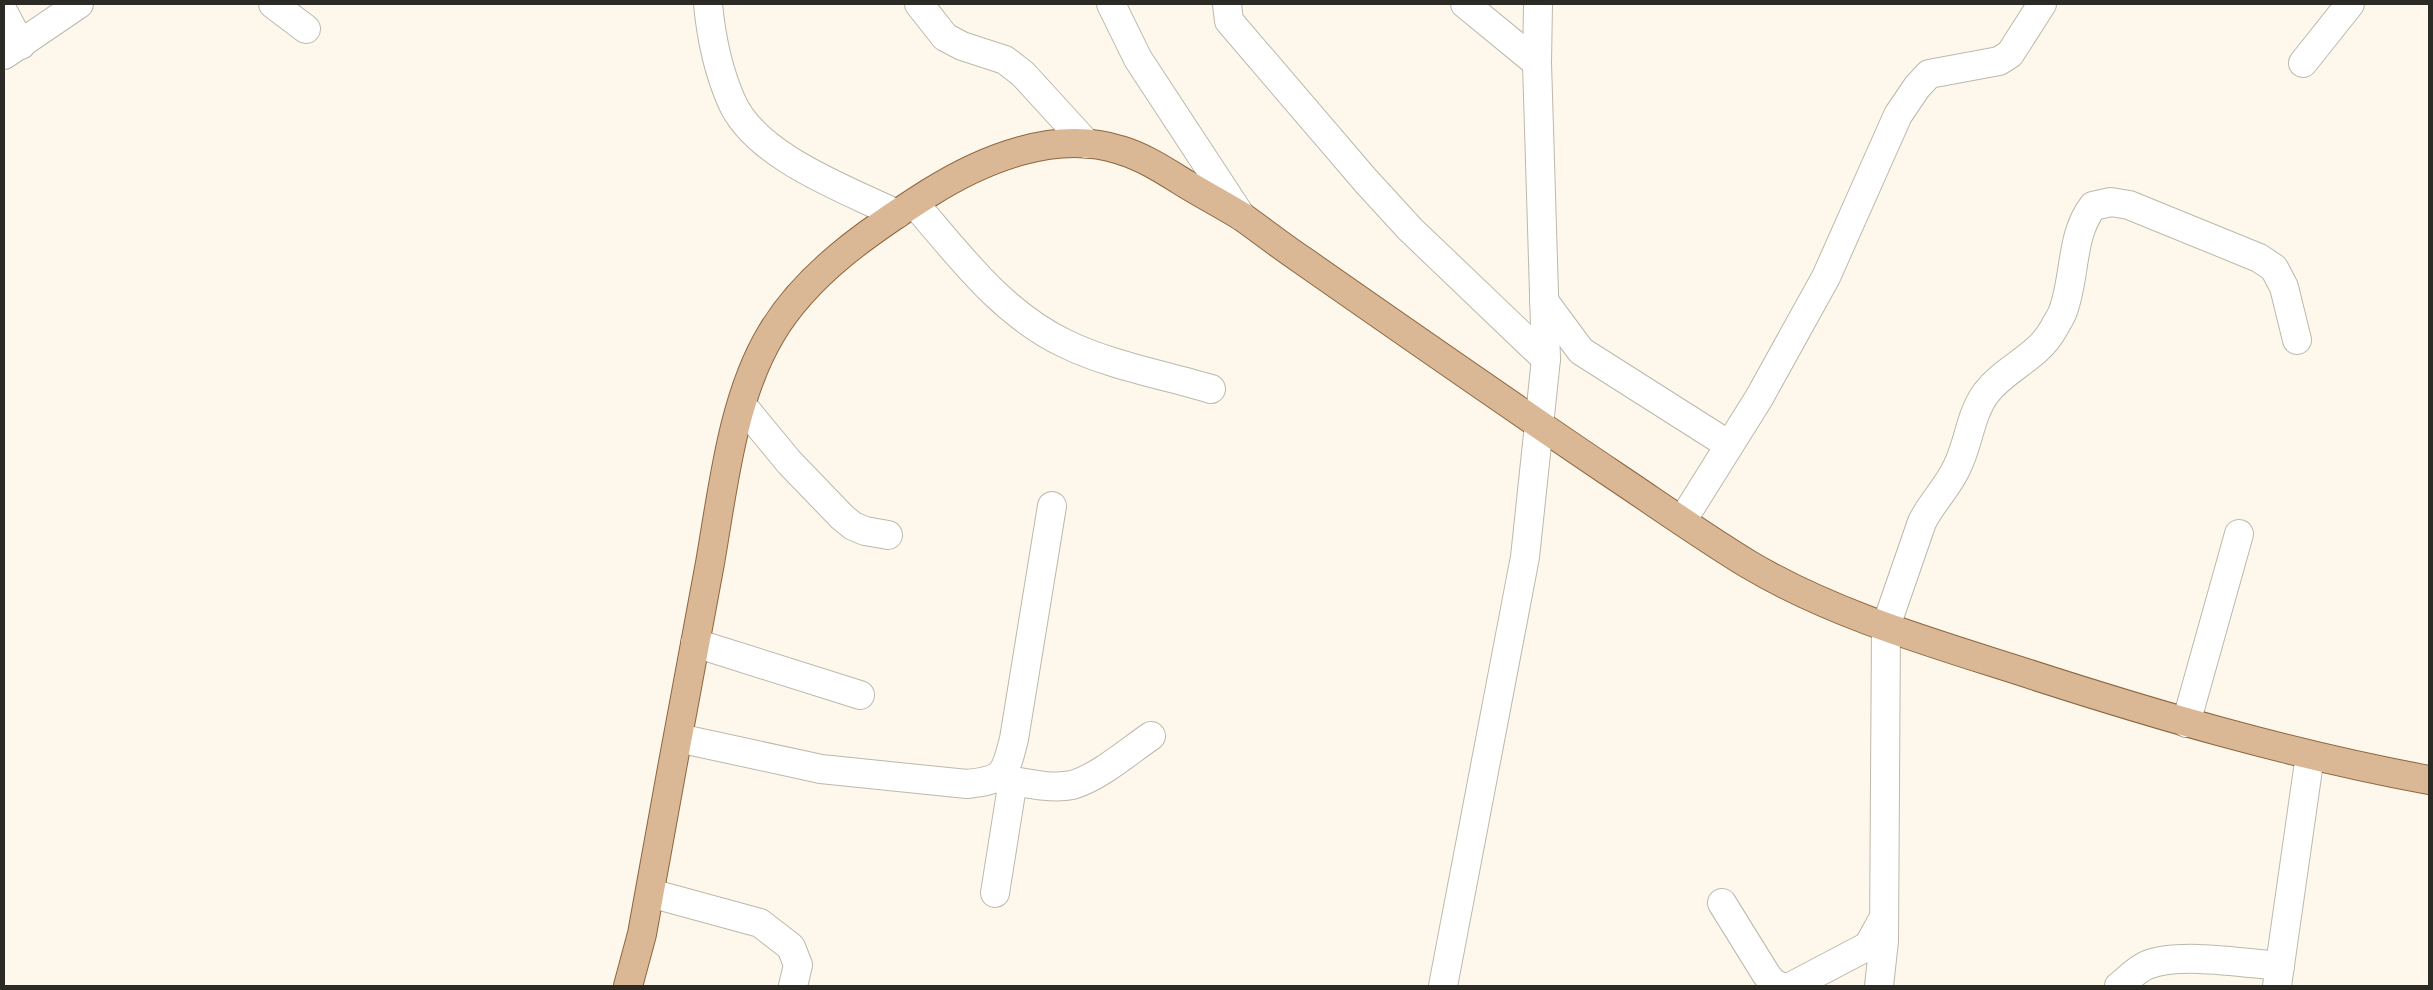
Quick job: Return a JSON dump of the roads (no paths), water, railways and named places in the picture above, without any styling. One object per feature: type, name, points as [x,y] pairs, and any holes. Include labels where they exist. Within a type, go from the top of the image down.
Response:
[{"type":"main road","points":[[628,986],[642,934],[650,894],[731,449],[742,405],[756,365],[770,335],[792,303],[826,269],[905,208],[949,181],[988,162],[1024,150],[1047,146],[1087,144],[1116,148],[1148,161],[1241,216],[1538,425],[1682,521],[1751,566],[1802,592],[1886,626],[2142,711],[2310,755],[2429,780]]},
{"type":"street","points":[[4,13],[12,50],[79,4]]},
{"type":"street","points":[[274,4],[306,29]]},
{"type":"street","points":[[708,4],[711,30],[731,101],[754,134],[779,155],[805,170],[905,208],[988,289],[1027,320],[1066,344],[1112,360],[1211,389]]},
{"type":"street","points":[[919,4],[945,37],[962,46],[1005,60],[1024,74],[1087,144]]},
{"type":"street","points":[[1111,4],[1138,59],[1241,216]]},
{"type":"street","points":[[1465,4],[1537,63]]},
{"type":"street","points":[[1450,984],[1525,557],[1546,359],[1537,63],[1538,4]]},
{"type":"street","points":[[1682,521],[1759,398],[1826,277],[1898,115],[1916,88],[1929,74],[2000,61],[2010,54],[2042,4]]},
{"type":"street","points":[[2303,63],[2350,4]]},
{"type":"street","points":[[1223,10],[1366,181],[1404,222],[1546,359]]},
{"type":"street","points":[[1879,986],[1884,918],[1886,626],[1922,522],[1928,509],[1952,478],[1958,467],[1976,408],[1988,391],[2002,377],[2026,360],[2049,337],[2063,310],[2077,240],[2084,218],[2094,206],[2111,202],[2129,205],[2259,258],[2274,268],[2284,287],[2297,340]]},
{"type":"street","points":[[1544,302],[1580,350],[1729,445]]},
{"type":"street","points":[[742,405],[789,462],[842,517],[853,526],[865,531],[888,534]]},
{"type":"street","points":[[995,893],[1004,779],[1014,739],[1052,506]]},
{"type":"street","points":[[2186,723],[2239,534]]},
{"type":"street","points":[[695,643],[860,695]]},
{"type":"street","points":[[678,738],[821,769],[966,784],[1004,779],[1048,785],[1071,785],[1093,775],[1151,736]]},
{"type":"street","points":[[2119,986],[2145,966],[2166,960],[2188,959],[2279,976],[2310,755]]},
{"type":"street","points":[[650,894],[760,924],[790,947],[798,965],[793,986]]},
{"type":"street","points":[[1722,903],[1766,974],[1773,983],[1780,986]]},
{"type":"street","points":[[1792,986],[1868,946],[1884,918]]}]
